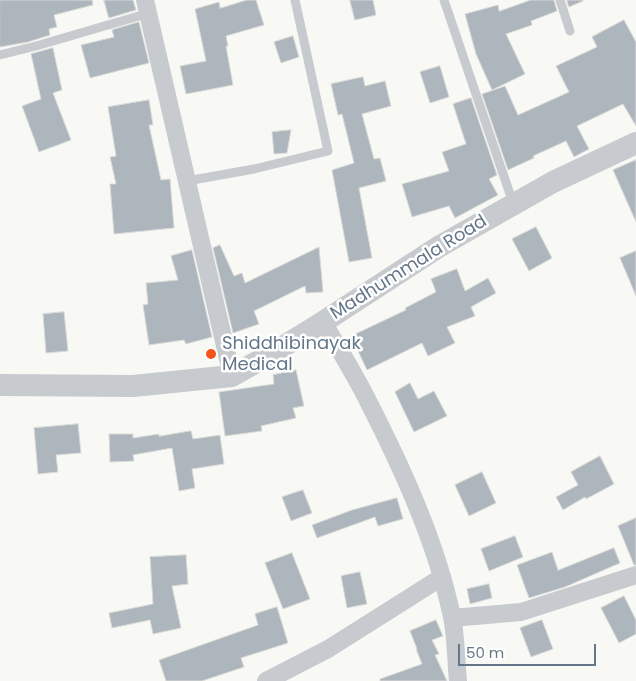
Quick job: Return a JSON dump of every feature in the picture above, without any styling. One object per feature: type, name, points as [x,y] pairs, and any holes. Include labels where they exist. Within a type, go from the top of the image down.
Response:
[{"type":"street","points":[[147,7],[232,376]]},
{"type":"street","name":"Madhummala Road","points":[[0,385],[133,386],[232,376],[323,322],[440,246],[553,182],[636,142]]},
{"type":"street","points":[[323,322],[370,403],[406,480],[425,528],[442,577],[452,618],[458,681]]},
{"type":"street","points":[[452,618],[521,612],[636,575]]},
{"type":"street","points":[[266,681],[328,649],[442,577]]},
{"type":"lane","points":[[187,181],[254,169],[328,150],[295,0]]},
{"type":"lane","points":[[444,0],[514,205]]},
{"type":"lane","points":[[560,0],[570,31]]},
{"type":"lane","points":[[0,55],[36,46],[147,7]]},
{"type":"building","points":[[0,0],[92,0],[93,5],[54,15],[57,27],[49,29],[50,35],[28,42],[0,47]]},
{"type":"building","points":[[104,0],[133,0],[136,10],[109,18]]},
{"type":"building","points":[[247,0],[256,0],[264,25],[226,36],[233,85],[186,94],[180,66],[206,61],[195,9],[219,2],[220,8]]},
{"type":"building","points":[[350,0],[373,0],[376,15],[355,20]]},
{"type":"building","points":[[531,0],[554,0],[557,11],[531,21],[532,25],[506,34],[525,74],[492,90],[476,54],[465,14],[498,5],[499,11]]},
{"type":"building","points":[[567,0],[583,0],[583,1],[569,7]]},
{"type":"building","points":[[624,20],[636,42],[636,126],[623,104],[577,126],[589,149],[574,157],[566,141],[508,170],[482,94],[505,86],[518,115],[569,92],[556,66],[597,47],[592,37]]},
{"type":"building","points":[[139,22],[149,63],[90,78],[81,45],[114,37],[112,30]]},
{"type":"building","points":[[293,36],[299,57],[281,63],[274,42]]},
{"type":"building","points":[[53,48],[62,90],[53,93],[71,140],[39,152],[22,106],[41,99],[31,54]]},
{"type":"building","points":[[440,66],[449,97],[430,103],[420,72]]},
{"type":"building","points":[[363,77],[365,86],[385,81],[391,106],[362,114],[374,159],[380,158],[386,181],[359,188],[372,258],[349,262],[332,170],[354,163],[342,114],[338,115],[331,84]]},
{"type":"building","points":[[471,98],[497,175],[489,179],[498,195],[455,218],[449,206],[412,217],[402,184],[449,171],[442,152],[466,144],[453,104]]},
{"type":"building","points":[[149,100],[153,125],[149,125],[161,180],[170,179],[174,228],[114,234],[110,184],[116,184],[110,157],[116,156],[108,107]]},
{"type":"building","points":[[291,130],[287,153],[274,154],[272,132]]},
{"type":"building","points":[[636,160],[636,222],[613,170]]},
{"type":"building","points":[[536,227],[552,258],[529,271],[512,239]]},
{"type":"building","points":[[220,245],[234,276],[242,273],[245,283],[319,247],[323,292],[306,293],[305,286],[254,311],[259,324],[233,333],[213,248]]},
{"type":"building","points":[[192,250],[212,337],[186,344],[184,340],[149,345],[143,305],[148,304],[146,283],[178,280],[171,256]]},
{"type":"building","points":[[636,251],[636,296],[620,258]]},
{"type":"building","points":[[457,269],[465,291],[488,278],[496,293],[471,307],[475,316],[447,327],[455,343],[428,356],[422,343],[367,370],[351,336],[406,310],[405,308],[436,292],[431,279]]},
{"type":"building","points":[[64,312],[68,351],[46,353],[43,314]]},
{"type":"building","points":[[296,370],[304,406],[293,408],[296,418],[261,426],[262,431],[225,436],[219,392],[274,384],[273,375]]},
{"type":"building","points":[[410,383],[418,399],[434,391],[447,416],[414,432],[395,392]]},
{"type":"building","points":[[78,424],[81,453],[56,455],[58,472],[38,474],[34,428]]},
{"type":"building","points":[[191,431],[193,439],[220,435],[224,464],[192,469],[195,488],[179,491],[172,448],[133,455],[134,461],[110,462],[109,434],[133,434],[133,438]]},
{"type":"building","points":[[600,456],[614,484],[586,499],[585,497],[563,510],[556,497],[578,485],[571,472]]},
{"type":"building","points":[[482,472],[496,503],[469,516],[455,485]]},
{"type":"building","points":[[303,490],[312,513],[291,521],[282,497]]},
{"type":"building","points":[[397,498],[403,519],[378,526],[375,517],[317,538],[312,525],[352,510]]},
{"type":"building","points":[[636,518],[636,565],[634,565],[618,526]]},
{"type":"building","points":[[515,536],[523,557],[489,571],[481,549]]},
{"type":"building","points":[[614,548],[620,563],[565,587],[529,598],[517,565],[552,552],[558,570]]},
{"type":"building","points":[[292,553],[310,599],[283,609],[265,563]]},
{"type":"building","points":[[186,555],[188,584],[172,586],[181,628],[153,634],[150,620],[112,628],[109,613],[153,604],[150,557]]},
{"type":"building","points":[[360,572],[367,604],[347,608],[341,576]]},
{"type":"building","points":[[489,584],[492,598],[470,604],[467,589]]},
{"type":"building","points":[[624,596],[636,620],[636,634],[619,643],[601,608]]},
{"type":"building","points":[[277,607],[288,643],[241,658],[244,667],[202,681],[166,681],[159,660],[258,625],[255,614]]},
{"type":"building","points":[[436,620],[443,636],[432,640],[439,654],[435,655],[447,681],[380,681],[380,679],[422,664],[410,631]]},
{"type":"building","points":[[542,620],[553,649],[531,657],[520,628]]},
{"type":"place","name":"Shiddhibinayak Medical","points":[[211,354]]}]
